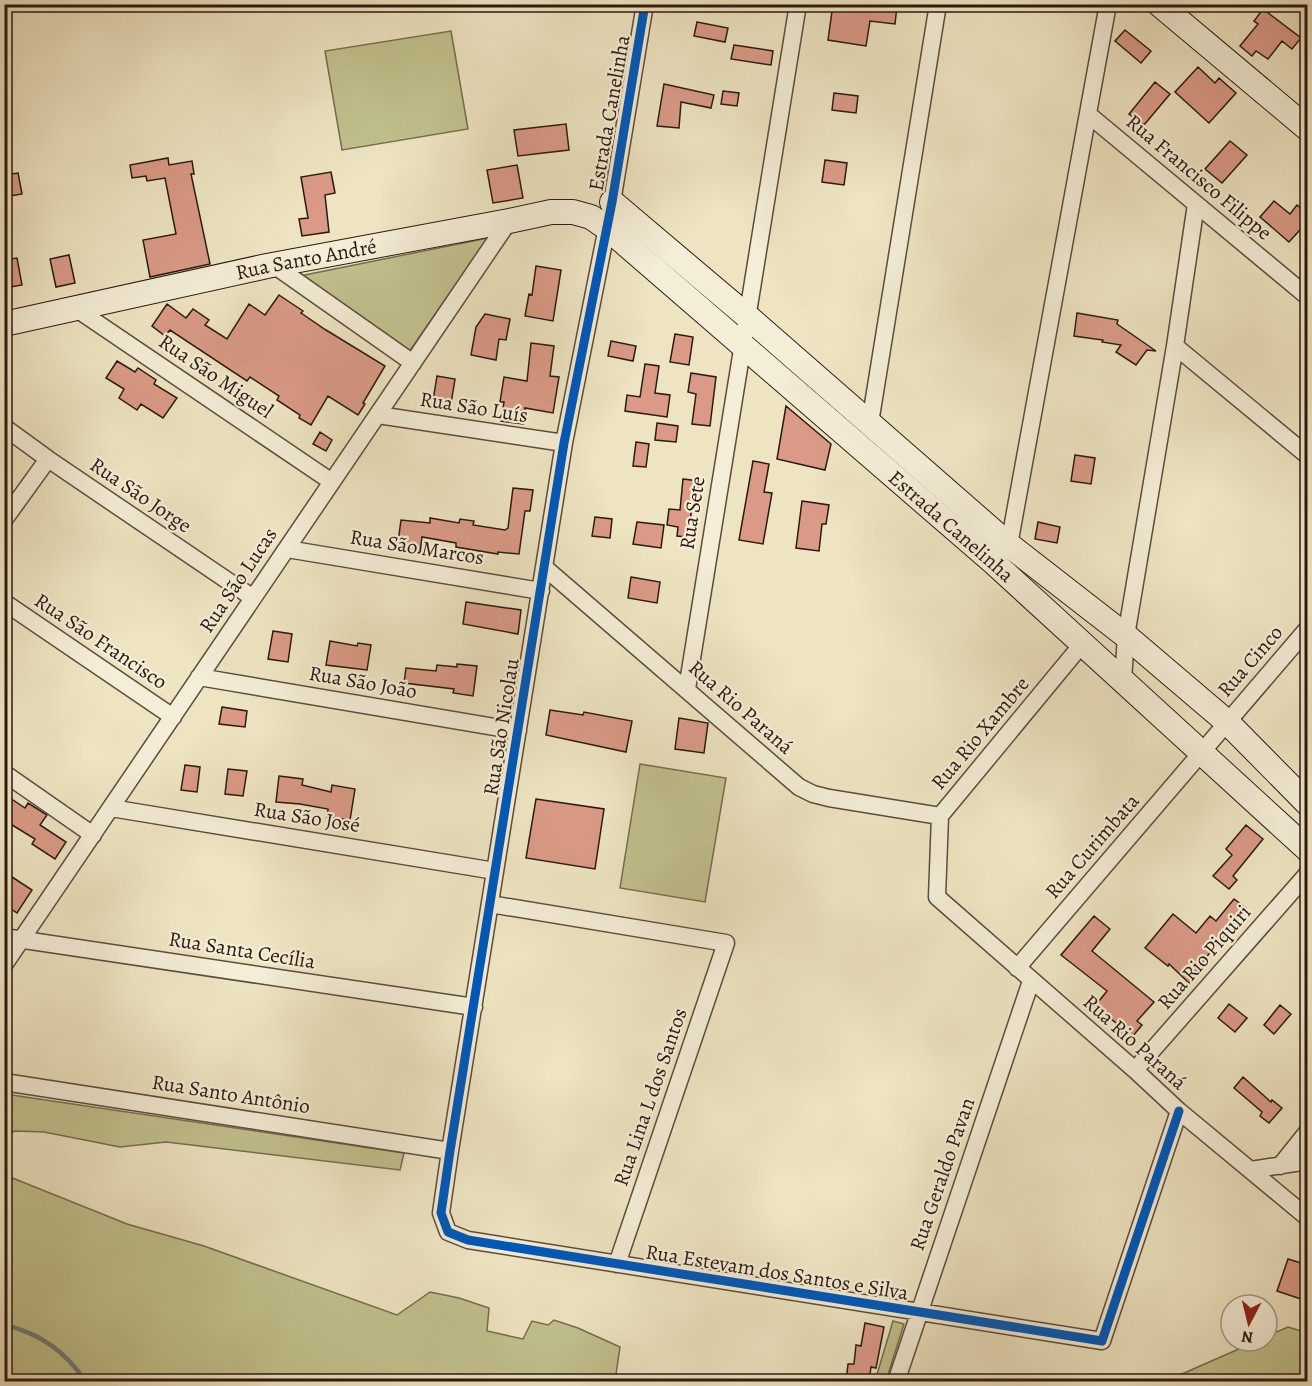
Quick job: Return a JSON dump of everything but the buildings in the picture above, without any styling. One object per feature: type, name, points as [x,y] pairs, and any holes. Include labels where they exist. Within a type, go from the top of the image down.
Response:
[{"type":"street","name":"Estrada Canelinha","points":[[645,4],[607,228],[742,344],[1001,553],[1126,636],[1227,722],[1308,804]]},
{"type":"street","name":"Rua Sete","points":[[687,689],[798,4]]},
{"type":"street","points":[[870,423],[938,4]]},
{"type":"street","points":[[1001,553],[1089,115],[1108,4]]},
{"type":"street","points":[[1158,4],[1308,129]]},
{"type":"street","name":"Rua Francisco Filippe","points":[[1089,115],[1308,297]]},
{"type":"street","name":"Estrada Canelinha","points":[[612,202],[748,316],[870,423],[1001,553],[1083,644],[1308,850]]},
{"type":"street","points":[[1123,680],[1126,636],[1175,346],[1196,204]]},
{"type":"street","name":"Rua Santo André","points":[[4,324],[267,266],[551,212],[573,212],[591,217],[607,228]]},
{"type":"street","name":"Rua São Lucas","points":[[4,965],[12,938],[93,835],[509,221]]},
{"type":"street","name":"Rua São Nicolau","points":[[448,1232],[441,1213],[450,1151],[564,443],[607,228]]},
{"type":"street","points":[[275,266],[413,363]]},
{"type":"street","name":"Rua São Miguel","points":[[75,308],[332,482]]},
{"type":"street","points":[[1175,346],[1308,456]]},
{"type":"street","name":"Rua São Luís","points":[[378,415],[564,443]]},
{"type":"street","name":"Rua São Jorge","points":[[4,427],[253,598]]},
{"type":"street","points":[[4,520],[48,459]]},
{"type":"street","name":"Rua São Marcos","points":[[287,549],[541,591]]},
{"type":"street","name":"Rua Rio Paraná","points":[[544,567],[799,787],[829,798],[940,816]]},
{"type":"street","name":"Rua São Francisco","points":[[4,602],[173,717]]},
{"type":"street","name":"Rua Cinco","points":[[1201,752],[1308,628]]},
{"type":"street","name":"Rua Rio Xambre","points":[[937,897],[940,816],[1083,644]]},
{"type":"street","name":"Rua São João","points":[[200,677],[518,731]]},
{"type":"street","name":"Rua Curimbata","points":[[1017,968],[1201,752]]},
{"type":"street","points":[[4,773],[93,835]]},
{"type":"street","name":"Rua São José","points":[[111,808],[495,872]]},
{"type":"street","name":"Rua Rio Piquiri","points":[[1135,1070],[1308,873]]},
{"type":"street","name":"Rua Rio Paraná","points":[[937,897],[1135,1070],[1179,1112],[1308,1218]]},
{"type":"street","name":"Rua Lina L dos Santos","points":[[490,904],[726,943],[617,1264]]},
{"type":"street","name":"Rua Santa Cecília","points":[[12,938],[474,1007]]},
{"type":"street","name":"Rua Geraldo Pavan","points":[[896,1382],[1031,981]]},
{"type":"street","name":"Rua Santo Antônio","points":[[4,1082],[450,1151]]},
{"type":"street","name":"Rua Estevam dos Santos e Silva","points":[[448,1232],[468,1240],[1102,1341],[1179,1112]]},
{"type":"street","points":[[1280,1166],[1308,1131]]},
{"type":"street","points":[[1251,1170],[1308,1161]]},
{"type":"green space","points":[[451,31],[468,129],[342,150],[325,51]]},
{"type":"green space","points":[[488,238],[409,352],[300,276]]},
{"type":"green space","points":[[640,764],[726,778],[705,902],[620,888]]},
{"type":"green space","points":[[4,1094],[404,1153],[400,1170],[166,1142],[120,1147],[44,1132],[15,1131],[5,1135]]},
{"type":"green space","points":[[5,1175],[127,1224],[204,1246],[397,1315],[430,1292],[489,1308],[487,1331],[523,1339],[532,1321],[548,1325],[554,1320],[578,1328],[620,1347],[615,1381],[5,1381]]},
{"type":"green space","points":[[893,1321],[904,1324],[886,1381],[875,1381]]},
{"type":"green space","points":[[1288,1327],[1307,1333],[1307,1381],[1166,1381],[1230,1353],[1279,1353],[1279,1331]]},
{"type":"waterway","points":[[4,1325],[29,1333],[51,1345],[69,1361],[86,1382]]},
{"type":"cycle path","points":[[645,4],[612,202],[564,443],[450,1151],[441,1213],[448,1232],[468,1240],[1102,1341],[1179,1111]]}]
